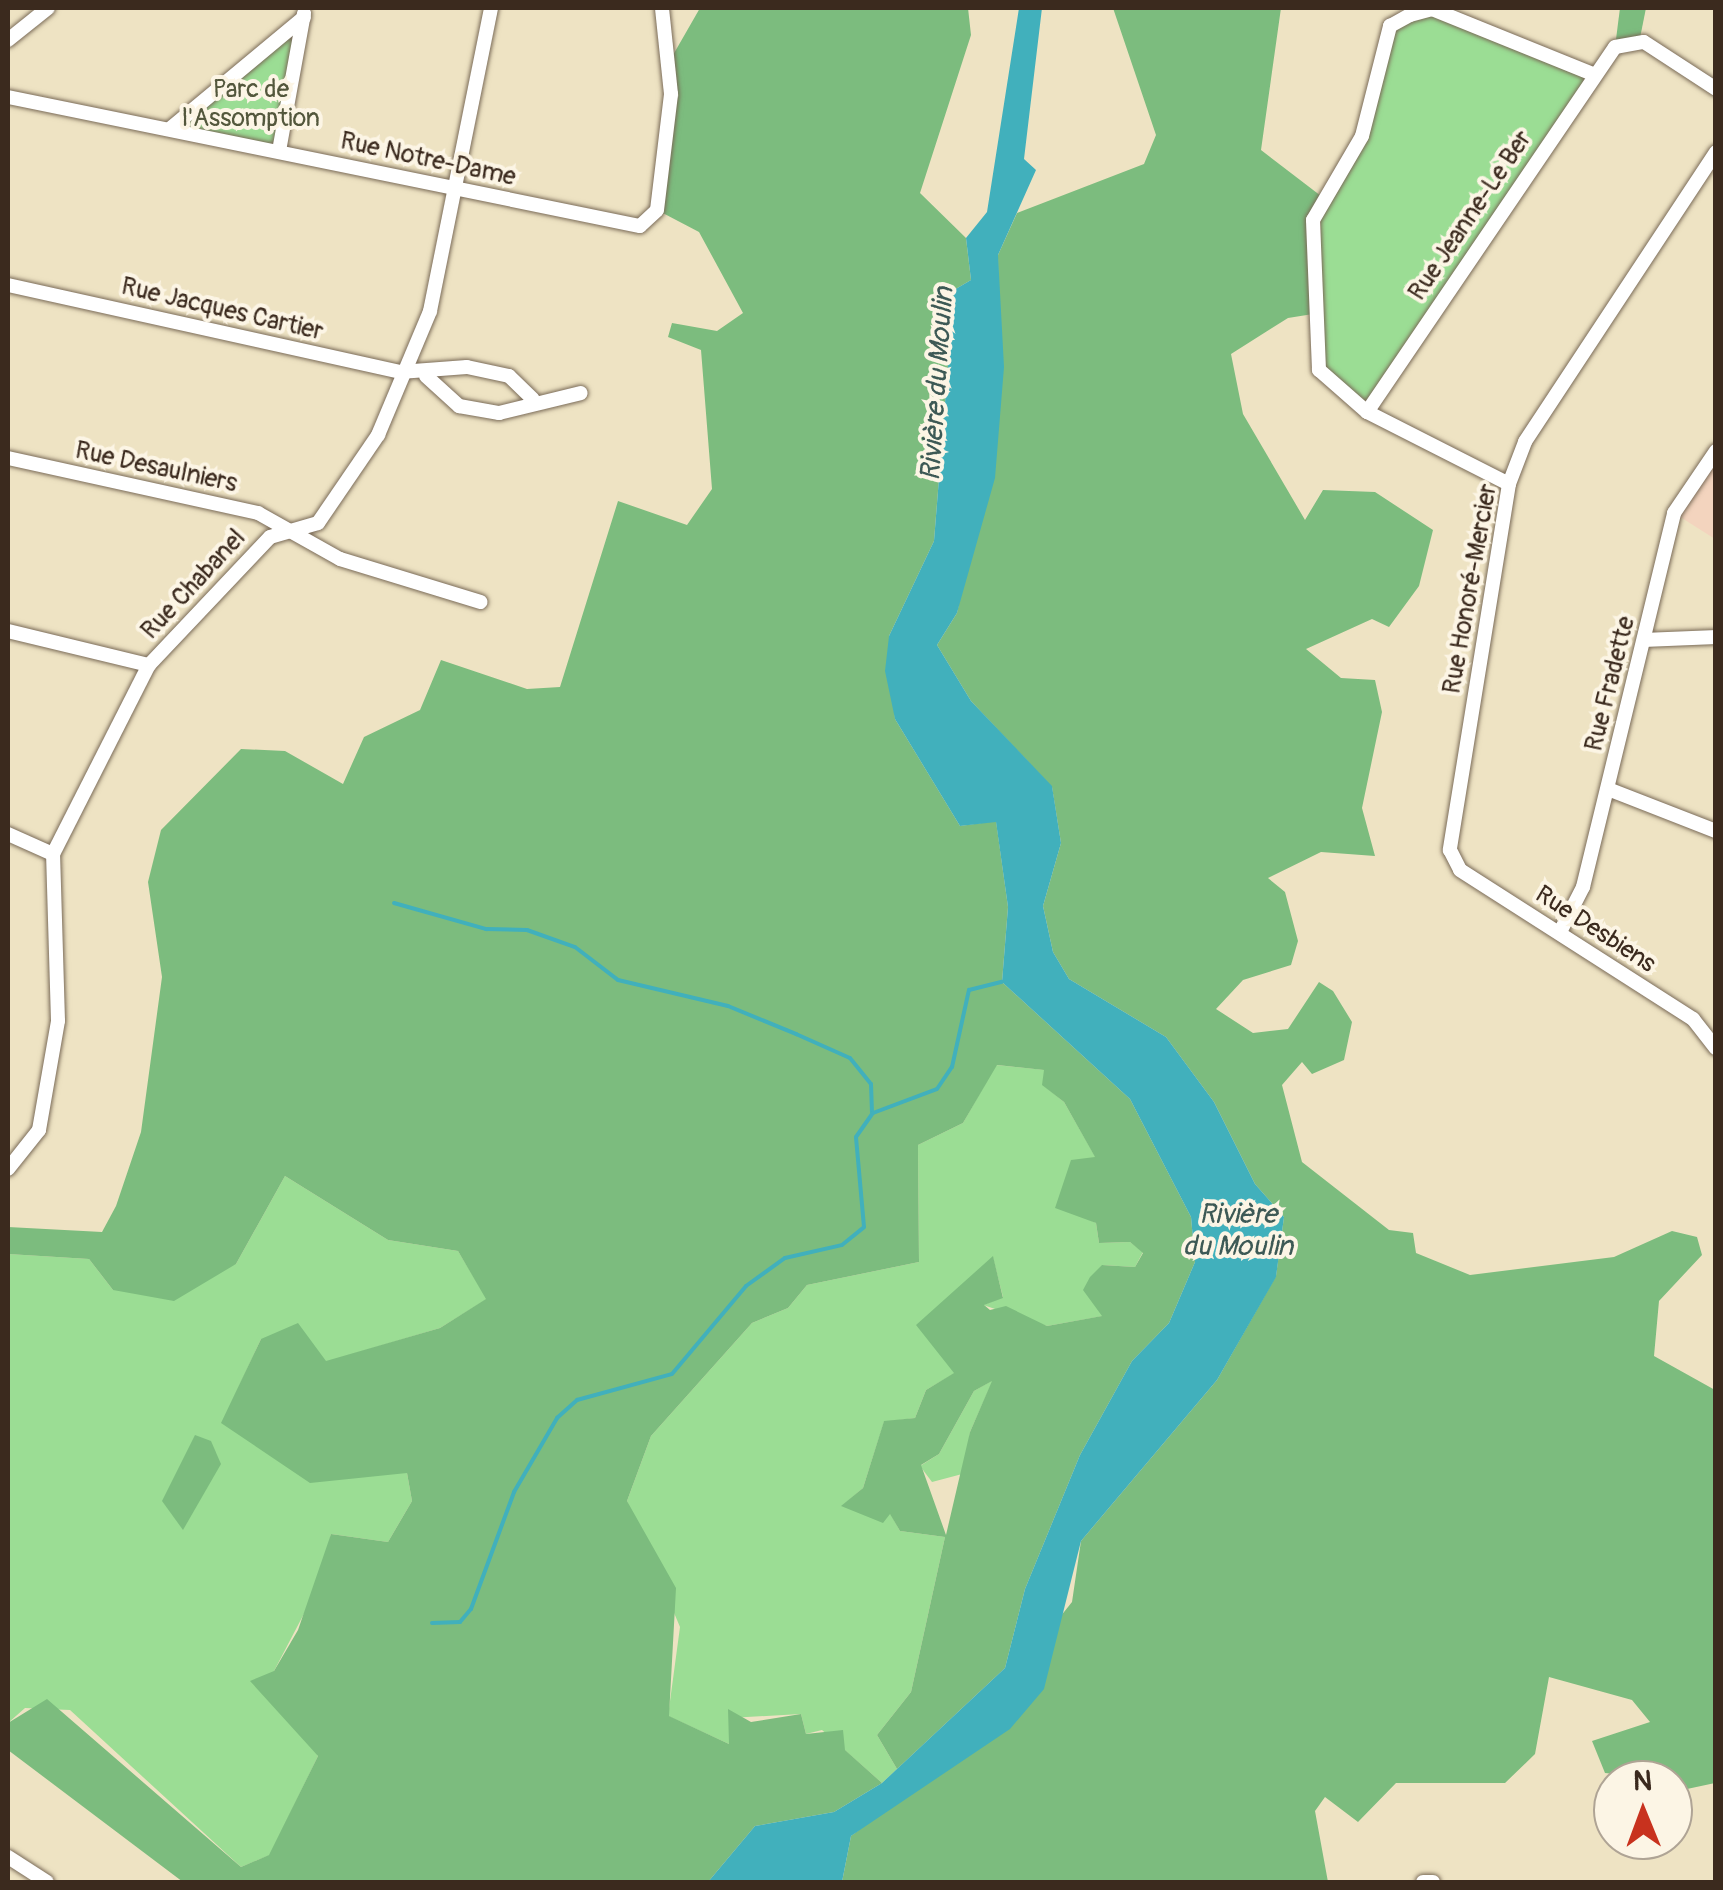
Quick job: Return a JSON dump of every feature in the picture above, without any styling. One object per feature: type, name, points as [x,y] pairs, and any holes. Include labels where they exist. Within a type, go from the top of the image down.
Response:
[{"type":"street","points":[[8,40],[48,8]]},
{"type":"street","name":"Rue Chabanel","points":[[8,1169],[39,1130],[58,1021],[54,854],[149,665],[270,537],[318,523],[339,499],[378,435],[400,372],[430,311],[460,191],[491,8]]},
{"type":"street","name":"Rue Notre-Dame","points":[[8,96],[640,226],[656,210],[670,94],[662,8]]},
{"type":"street","points":[[1509,484],[1367,412],[1319,370],[1312,220],[1362,136],[1390,26],[1411,12],[1432,9],[1593,74]]},
{"type":"street","points":[[171,128],[305,12]]},
{"type":"street","points":[[279,151],[305,12]]},
{"type":"street","name":"Rue Jeanne-Le Ber","points":[[1367,412],[1593,74],[1615,47],[1644,42],[1716,89]]},
{"type":"street","name":"Rue Honoré-Mercier","points":[[1450,850],[1509,484],[1539,416],[1716,152]]},
{"type":"street","name":"Rue Jacques Cartier","points":[[8,285],[400,372],[426,376],[467,367],[509,376],[533,399]]},
{"type":"street","points":[[426,376],[458,406],[499,413],[533,399],[581,394]]},
{"type":"street","name":"Rue Fradette","points":[[1560,932],[1584,887],[1674,513],[1716,452]]},
{"type":"street","name":"Rue Desaulniers","points":[[8,458],[258,513],[340,559],[481,602]]},
{"type":"street","points":[[8,630],[149,665]]},
{"type":"street","points":[[1644,640],[1716,636]]},
{"type":"street","points":[[1608,789],[1716,831]]},
{"type":"street","points":[[8,834],[54,854]]},
{"type":"street","name":"Rue Desbiens","points":[[1450,850],[1460,870],[1693,1019],[1716,1048]]},
{"type":"street","points":[[8,1857],[47,1882]]},
{"type":"street","points":[[1423,1882],[1433,1882]]},
{"type":"shaded area","points":[[1715,452],[1715,539],[1674,513]]},
{"type":"green space","points":[[700,8],[968,8],[971,35],[920,193],[966,238],[971,280],[954,290],[934,541],[889,636],[895,719],[960,826],[996,821],[1008,907],[1002,982],[1130,1099],[1191,1217],[1195,1262],[1169,1323],[1132,1361],[1080,1455],[1025,1589],[1005,1668],[897,1769],[877,1735],[911,1692],[945,1537],[900,1531],[890,1514],[883,1523],[841,1506],[863,1488],[884,1421],[915,1418],[926,1390],[954,1373],[916,1325],[993,1256],[1003,1298],[984,1305],[990,1310],[1006,1306],[1047,1326],[1102,1316],[1083,1290],[1090,1277],[1102,1265],[1135,1267],[1143,1253],[1130,1242],[1099,1243],[1096,1223],[1055,1208],[1071,1160],[1095,1157],[1064,1102],[1042,1085],[1044,1070],[997,1065],[963,1123],[918,1145],[919,1262],[807,1285],[788,1308],[752,1323],[651,1436],[627,1501],[676,1588],[669,1716],[729,1744],[728,1709],[751,1722],[801,1714],[806,1734],[843,1730],[845,1750],[882,1783],[834,1812],[755,1826],[708,1882],[183,1882],[8,1750],[8,1723],[47,1699],[241,1867],[269,1855],[318,1756],[250,1681],[274,1671],[298,1630],[331,1534],[388,1542],[412,1501],[407,1473],[310,1483],[221,1423],[261,1339],[298,1323],[326,1361],[440,1328],[486,1299],[458,1251],[388,1240],[285,1176],[236,1264],[174,1301],[113,1290],[89,1259],[8,1254],[8,1227],[102,1232],[116,1206],[141,1132],[162,977],[148,882],[161,830],[241,749],[285,751],[343,784],[364,737],[420,710],[441,660],[527,689],[560,687],[618,501],[687,525],[712,489],[701,350],[668,337],[672,323],[717,331],[743,313],[699,232],[657,210],[669,62]],"holes":[[[992,1381],[970,1432],[946,1535],[921,1465],[939,1454],[974,1391]]]},
{"type":"green space","points":[[1113,8],[1281,8],[1261,150],[1321,196],[1313,314],[1288,318],[1231,354],[1243,414],[1305,520],[1323,490],[1375,492],[1433,530],[1419,586],[1389,627],[1372,619],[1306,649],[1341,678],[1375,680],[1382,712],[1362,808],[1375,856],[1321,852],[1268,878],[1285,892],[1298,941],[1291,965],[1243,980],[1216,1009],[1253,1033],[1288,1029],[1319,982],[1333,991],[1352,1022],[1344,1060],[1312,1074],[1302,1062],[1282,1085],[1302,1162],[1389,1230],[1413,1233],[1416,1253],[1470,1275],[1614,1257],[1672,1231],[1697,1237],[1702,1255],[1659,1301],[1654,1356],[1715,1390],[1715,1783],[1693,1788],[1693,1760],[1600,1760],[1592,1741],[1650,1722],[1632,1700],[1549,1677],[1535,1754],[1505,1783],[1396,1783],[1358,1822],[1325,1797],[1315,1811],[1328,1882],[842,1882],[851,1836],[937,1771],[1072,1602],[1081,1541],[1217,1380],[1276,1276],[1284,1217],[1255,1184],[1214,1102],[1166,1037],[1069,979],[1053,952],[1043,906],[1061,843],[1052,787],[971,701],[937,645],[957,613],[999,414],[998,255],[1017,213],[1144,164],[1156,135]]},
{"type":"green space","points":[[1620,8],[1646,8],[1639,43],[1615,47]]},
{"type":"green space","points":[[1432,9],[1593,74],[1367,412],[1319,370],[1321,196],[1354,152],[1390,26]]},
{"type":"green space","name":"Parc de l'Assomption","points":[[304,17],[279,151],[171,128]]},
{"type":"green space","points":[[996,1065],[1045,1070],[1043,1085],[1064,1102],[1096,1158],[1077,1213],[1096,1223],[1099,1243],[1130,1242],[1143,1252],[1135,1267],[1102,1265],[1103,1316],[1047,1326],[983,1305],[1003,1297],[993,1258],[955,1373],[926,1390],[915,1418],[884,1422],[863,1488],[842,1506],[890,1513],[900,1531],[945,1537],[911,1692],[877,1735],[897,1769],[882,1783],[822,1730],[806,1734],[801,1714],[729,1718],[729,1744],[668,1716],[680,1627],[627,1501],[651,1436],[752,1323],[788,1308],[807,1285],[919,1262],[918,1145],[963,1123]]},
{"type":"green space","points":[[285,1176],[388,1240],[458,1251],[487,1299],[440,1328],[326,1362],[261,1339],[222,1423],[370,1473],[407,1473],[412,1501],[388,1542],[331,1534],[318,1587],[274,1671],[318,1756],[270,1855],[241,1867],[70,1710],[25,1708],[8,1723],[8,1254],[89,1259],[113,1290],[236,1264]]},
{"type":"green space","points":[[993,1380],[970,1432],[966,1473],[932,1482],[920,1466],[939,1454],[974,1391]]},
{"type":"green space","points":[[195,1435],[211,1441],[221,1464],[183,1530],[162,1501]]},
{"type":"water","name":"Rivière du Moulin","points":[[1019,8],[1042,8],[1024,159],[1036,170],[998,255],[1004,367],[995,478],[957,613],[937,645],[971,701],[1052,786],[1061,843],[1043,906],[1053,952],[1069,979],[1166,1037],[1214,1102],[1255,1184],[1284,1217],[1276,1277],[1217,1380],[1081,1541],[1044,1689],[1010,1729],[851,1836],[842,1882],[708,1882],[755,1826],[834,1812],[882,1783],[1005,1668],[1025,1589],[1080,1455],[1132,1361],[1169,1323],[1195,1262],[1191,1217],[1130,1099],[1002,982],[1008,907],[996,822],[960,826],[895,719],[885,671],[889,636],[934,541],[954,290],[971,280],[966,238],[987,212]]},
{"type":"waterway","points":[[394,903],[486,929],[527,930],[575,947],[618,980],[728,1006],[796,1034],[850,1058],[871,1084],[872,1112]]},
{"type":"waterway","points":[[432,1623],[460,1622],[471,1609],[514,1492],[557,1418],[577,1400],[672,1374],[746,1286],[785,1258],[842,1245],[864,1227],[856,1137],[873,1113],[937,1089],[952,1067],[969,990],[1002,982]]}]
